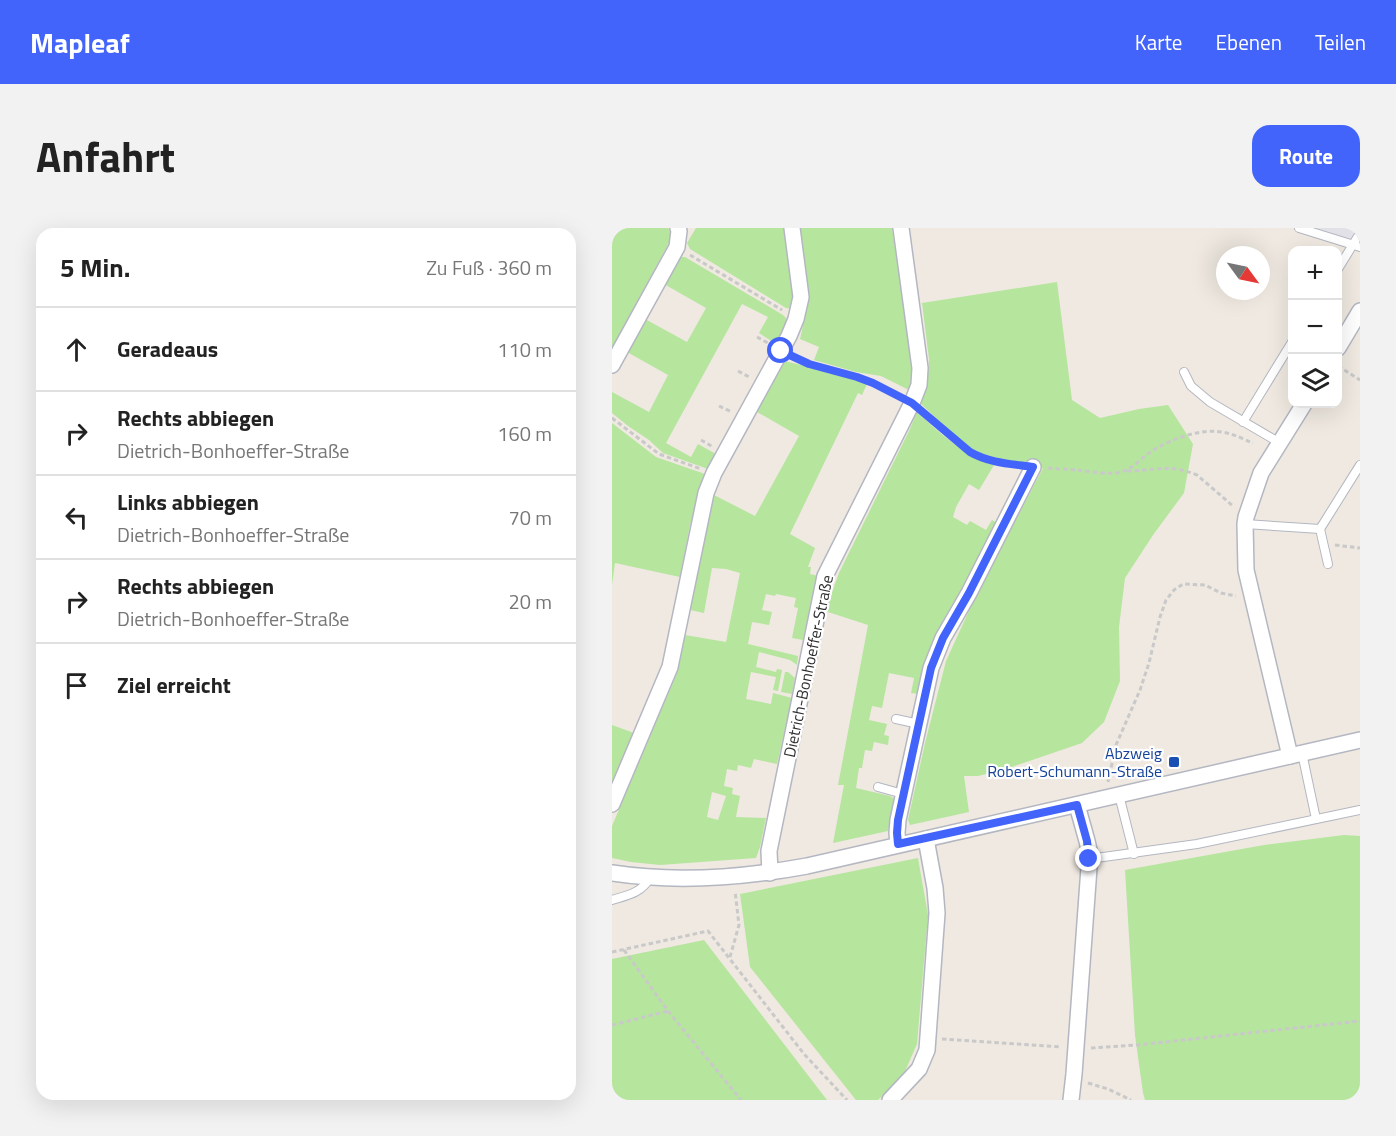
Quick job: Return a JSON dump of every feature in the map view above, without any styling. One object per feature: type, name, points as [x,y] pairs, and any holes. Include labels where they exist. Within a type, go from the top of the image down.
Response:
[{"type":"street","points":[[614,368],[677,247],[678,228]]},
{"type":"street","points":[[612,804],[670,667],[706,494],[714,473],[789,336],[796,319],[801,297],[792,228]]},
{"type":"street","name":"Dietrich-Bonhoeffer-Straße","points":[[770,873],[769,852],[825,576],[919,385],[920,368],[901,228]]},
{"type":"street","points":[[1342,341],[1360,311]]},
{"type":"street","points":[[1296,755],[1246,570],[1246,521],[1261,473],[1301,408]]},
{"type":"street","points":[[898,844],[898,820],[931,668],[943,638],[969,593],[1033,467]]},
{"type":"street","points":[[612,873],[650,878],[707,878],[770,873],[1360,740]]},
{"type":"street","points":[[1071,1100],[1089,859],[1087,841],[1077,805]]},
{"type":"street","points":[[890,1100],[919,1069],[927,1050],[937,913],[926,838]]},
{"type":"lane","points":[[1299,228],[1356,246]]},
{"type":"lane","points":[[1342,264],[1356,246],[1360,233]]},
{"type":"lane","points":[[1243,422],[1288,350]]},
{"type":"lane","points":[[1184,372],[1191,386],[1203,397],[1277,447]]},
{"type":"lane","points":[[1328,564],[1320,530],[1360,465]]},
{"type":"lane","points":[[1246,521],[1320,530]]},
{"type":"lane","points":[[896,719],[919,724]]},
{"type":"lane","points":[[1296,755],[1316,819]]},
{"type":"lane","points":[[878,787],[903,794]]},
{"type":"lane","points":[[1112,796],[1134,854]]},
{"type":"lane","points":[[1089,859],[1197,844],[1360,810]]},
{"type":"lane","points":[[612,900],[636,893],[645,886],[650,878]]},
{"type":"path","points":[[677,247],[796,319]]},
{"type":"path","points":[[781,351],[809,364],[873,383],[912,403],[978,457],[1033,467],[1104,473],[1163,467],[1190,472],[1197,475],[1246,521]]},
{"type":"path","points":[[1342,369],[1360,380]]},
{"type":"path","points":[[612,418],[659,454],[714,473]]},
{"type":"path","points":[[1124,471],[1166,443],[1203,432],[1228,433],[1277,447]]},
{"type":"path","points":[[1323,543],[1360,548]]},
{"type":"path","points":[[1112,796],[1110,770],[1116,746],[1140,690],[1166,600],[1183,584],[1205,585],[1221,593],[1241,597],[1252,596]]},
{"type":"path","points":[[730,958],[739,925],[735,891]]},
{"type":"path","points":[[613,950],[708,931],[804,1054],[847,1100]]},
{"type":"path","points":[[624,949],[668,1011],[741,1100]]},
{"type":"path","points":[[612,1025],[668,1011]]},
{"type":"path","points":[[928,1038],[1076,1048],[1137,1045],[1360,1021]]},
{"type":"path","points":[[1074,1078],[1108,1089],[1131,1100]]},
{"type":"shaded area","points":[[1299,228],[1360,228],[1360,233],[1353,245]]},
{"type":"green space","points":[[612,228],[668,228],[671,233],[670,241],[612,348]]},
{"type":"green space","points":[[696,228],[784,228],[794,293],[792,309],[786,308],[690,249],[687,243]]},
{"type":"green space","points":[[798,228],[892,228],[911,346],[913,370],[911,391],[881,376],[856,372],[814,360],[819,347],[800,339],[809,299]]},
{"type":"green space","points":[[679,257],[685,257],[786,318],[776,344],[759,333],[768,317],[742,304],[666,443],[691,457],[698,444],[716,454],[708,469],[663,453],[612,413],[612,392],[649,412],[668,375],[627,352],[645,319],[687,342],[706,308],[664,284]]},
{"type":"green space","points":[[1057,282],[1072,400],[1100,418],[1168,405],[1193,444],[1184,493],[1125,578],[1119,627],[1120,681],[1104,722],[1082,743],[1003,770],[978,776],[964,776],[969,812],[910,825],[908,820],[946,661],[973,602],[1043,468],[982,454],[957,438],[921,404],[929,359],[922,303]]},
{"type":"green space","points":[[784,361],[844,375],[867,384],[862,395],[858,393],[790,534],[815,548],[808,567],[811,567],[810,574],[819,576],[803,640],[792,638],[798,608],[794,607],[796,598],[766,594],[762,610],[772,612],[769,625],[752,622],[748,644],[798,656],[797,665],[790,660],[759,652],[756,667],[776,672],[777,669],[782,670],[778,691],[773,690],[776,677],[751,672],[746,699],[771,704],[773,693],[792,698],[777,764],[754,759],[751,768],[738,765],[737,771],[727,769],[724,786],[733,788],[732,794],[740,796],[736,817],[766,818],[760,847],[756,858],[660,865],[612,858],[612,826],[677,673],[685,635],[726,642],[740,573],[712,568],[704,613],[690,610],[714,495],[755,516],[799,436],[757,412]],"holes":[[[712,792],[726,796],[718,820],[707,817]]]},
{"type":"green space","points":[[917,412],[963,450],[994,465],[979,490],[969,484],[953,517],[967,525],[970,521],[986,530],[992,520],[997,523],[942,622],[919,694],[911,693],[914,678],[889,673],[882,708],[872,706],[869,720],[887,724],[884,735],[889,736],[888,745],[874,742],[872,751],[865,750],[856,788],[890,796],[896,800],[888,831],[833,843],[844,785],[838,785],[868,625],[825,611],[839,573]]},
{"type":"green space","points":[[612,423],[656,457],[705,474],[690,525],[680,577],[615,563],[612,585]]},
{"type":"green space","points":[[785,672],[795,678],[792,694],[781,692]]},
{"type":"green space","points":[[612,725],[634,733],[612,782]]},
{"type":"green space","points":[[1344,835],[1360,836],[1360,1100],[1145,1100],[1135,1035],[1125,870],[1264,845]]},
{"type":"green space","points":[[918,858],[928,915],[917,1044],[903,1076],[878,1100],[856,1100],[750,967],[740,894]]},
{"type":"green space","points":[[704,940],[827,1100],[612,1100],[612,959]]},
{"type":"place","name":"Abzweig Robert-Schumann-Straße","points":[[1174,762]]},
{"type":"route","points":[[781,351],[800,361],[873,383],[912,403],[978,457],[1033,467],[969,593],[943,638],[931,668],[898,820],[898,844],[1077,805],[1090,854],[1089,859]]}]
